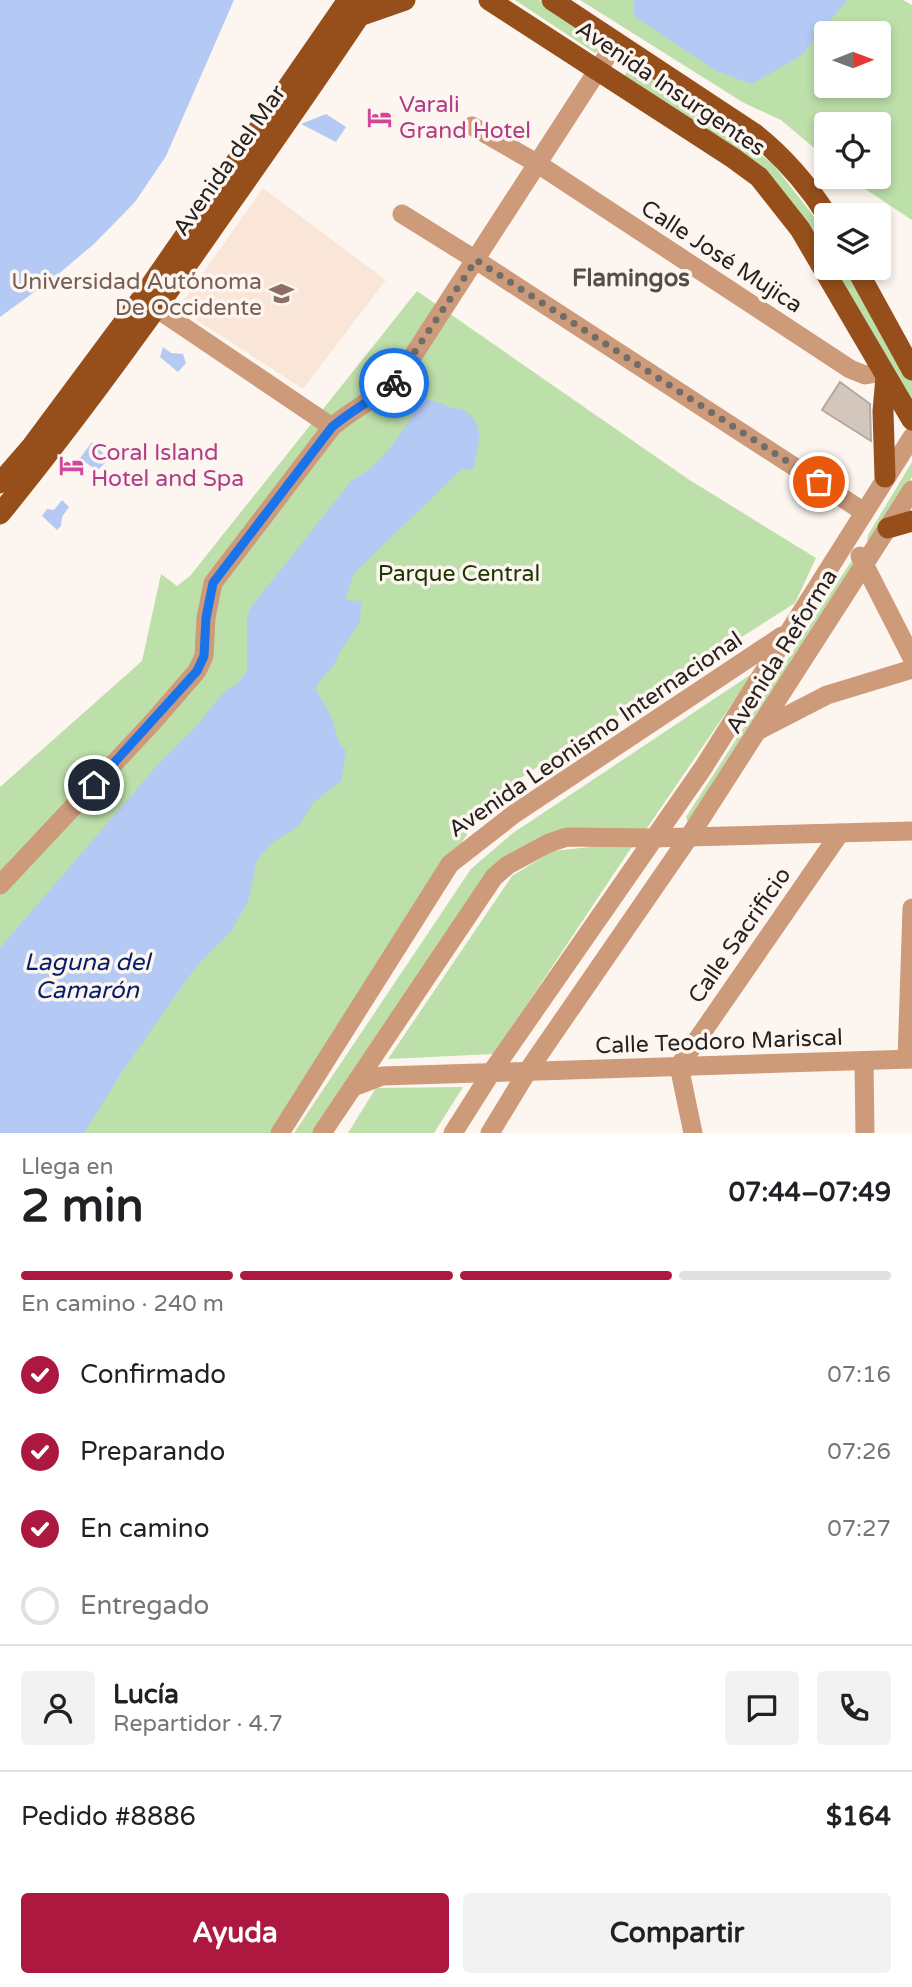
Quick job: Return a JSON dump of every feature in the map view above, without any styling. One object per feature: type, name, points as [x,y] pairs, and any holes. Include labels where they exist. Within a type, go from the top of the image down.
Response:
[{"type":"main road","points":[[359,5],[405,0]]},
{"type":"main road","name":"Avenida Insurgentes","points":[[489,0],[759,177],[800,229],[912,420]]},
{"type":"main road","name":"Avenida Insurgentes","points":[[552,0],[755,134],[773,149],[819,203]]},
{"type":"main road","name":"Avenida del Mar","points":[[0,483],[149,303],[331,60],[359,5]]},
{"type":"main road","points":[[863,280],[909,362]]},
{"type":"main road","name":"Avenida del Mar","points":[[0,514],[79,414],[149,303]]},
{"type":"main road","points":[[884,374],[886,477]]},
{"type":"main road","points":[[888,528],[912,521]]},
{"type":"street","points":[[0,885],[142,734],[197,671],[204,656],[206,618],[213,583],[332,427],[348,413],[379,396],[396,382],[600,71],[616,42]]},
{"type":"street","name":"Calle José Mujica","points":[[472,126],[538,164],[850,369],[865,375],[884,374]]},
{"type":"street","points":[[402,214],[864,512]]},
{"type":"street","points":[[149,303],[332,427]]},
{"type":"street","name":"Avenida Reforma","points":[[453,1133],[491,1073],[703,768],[912,437]]},
{"type":"street","name":"Avenida Reforma","points":[[490,1133],[527,1072],[690,837],[912,490]]},
{"type":"street","points":[[849,537],[912,658]]},
{"type":"street","name":"Avenida Leonismo Internacional","points":[[280,1133],[450,863],[514,814],[789,631]]},
{"type":"street","points":[[760,729],[827,695],[912,669]]},
{"type":"street","points":[[322,1133],[472,906],[501,870],[558,839],[912,831]]},
{"type":"street","name":"Calle Sacrificio","points":[[679,1066],[840,833]]},
{"type":"street","points":[[909,1059],[912,908]]},
{"type":"street","name":"Calle Teodoro Mariscal","points":[[527,1072],[909,1059]]},
{"type":"street","points":[[864,1061],[865,1133]]},
{"type":"street","points":[[679,1066],[693,1133]]},
{"type":"street","points":[[354,1087],[383,1076],[527,1072]]},
{"type":"shaded area","name":"Universidad Autónoma De Occidente","points":[[263,188],[386,280],[303,389],[178,308]]},
{"type":"green space","points":[[515,0],[539,0],[602,40],[602,49],[595,53]]},
{"type":"green space","points":[[580,0],[903,0],[912,5],[912,220],[891,206],[891,203],[886,203],[865,189],[891,189],[891,112],[814,112],[814,148],[781,120],[744,103]]},
{"type":"green space","points":[[635,64],[773,164],[814,217],[814,232],[766,176],[623,78]]},
{"type":"green space","points":[[842,280],[856,280],[912,376],[912,401]]},
{"type":"green space","name":"Parque Central","points":[[417,291],[688,479],[816,558],[795,603],[492,796],[273,1133],[0,1133],[0,787],[142,661],[161,574],[177,586],[190,576]]},
{"type":"green space","points":[[912,462],[912,477],[873,542],[867,541],[868,535]]},
{"type":"green space","points":[[852,560],[859,565],[688,823],[686,817]]},
{"type":"green space","points":[[753,673],[645,831],[555,833],[491,872],[317,1133],[294,1133],[471,869],[513,833]]},
{"type":"green space","points":[[635,842],[494,1054],[388,1059],[512,876],[553,851]]},
{"type":"green space","points":[[463,1087],[434,1133],[348,1133],[376,1088]]},
{"type":"water","points":[[0,0],[234,0],[166,156],[135,202],[94,244],[0,317]]},
{"type":"water","points":[[634,0],[847,0],[830,21],[814,21],[814,40],[802,55],[752,84],[716,71],[634,16]]},
{"type":"water","points":[[326,114],[346,127],[336,142],[301,124]]},
{"type":"water","points":[[163,347],[171,353],[183,354],[186,363],[178,372],[160,357]]},
{"type":"water","name":"Laguna del Camarón","points":[[423,398],[444,404],[448,408],[459,409],[473,417],[479,433],[474,467],[471,470],[462,469],[354,573],[345,600],[361,601],[360,622],[334,665],[317,684],[316,690],[332,718],[338,741],[346,751],[341,781],[312,804],[300,825],[273,842],[257,860],[248,902],[231,931],[195,968],[122,1072],[84,1133],[0,1133],[0,948],[160,762],[193,730],[224,692],[237,684],[247,671],[247,617],[251,607],[352,480],[384,455]]},
{"type":"water","points":[[92,442],[109,459],[97,471],[80,458]]},
{"type":"water","points":[[62,500],[69,507],[57,530],[42,516],[47,509],[54,510]]},
{"type":"building","points":[[840,382],[870,404],[871,441],[822,410]]},
{"type":"way so far","points":[[394,383],[476,260],[819,482]]},
{"type":"place","name":"Varali Grand Hotel","points":[[379,117]]},
{"type":"place","name":"Universidad Autónoma De Occidente","points":[[282,294]]},
{"type":"place","name":"Coral Island Hotel and Spa","points":[[71,465]]},
{"type":"district","name":"Flamingos","points":[[631,278]]},
{"type":"route","points":[[94,785],[197,671],[204,656],[208,601],[213,583],[332,427],[348,413],[379,396],[394,383]]}]
